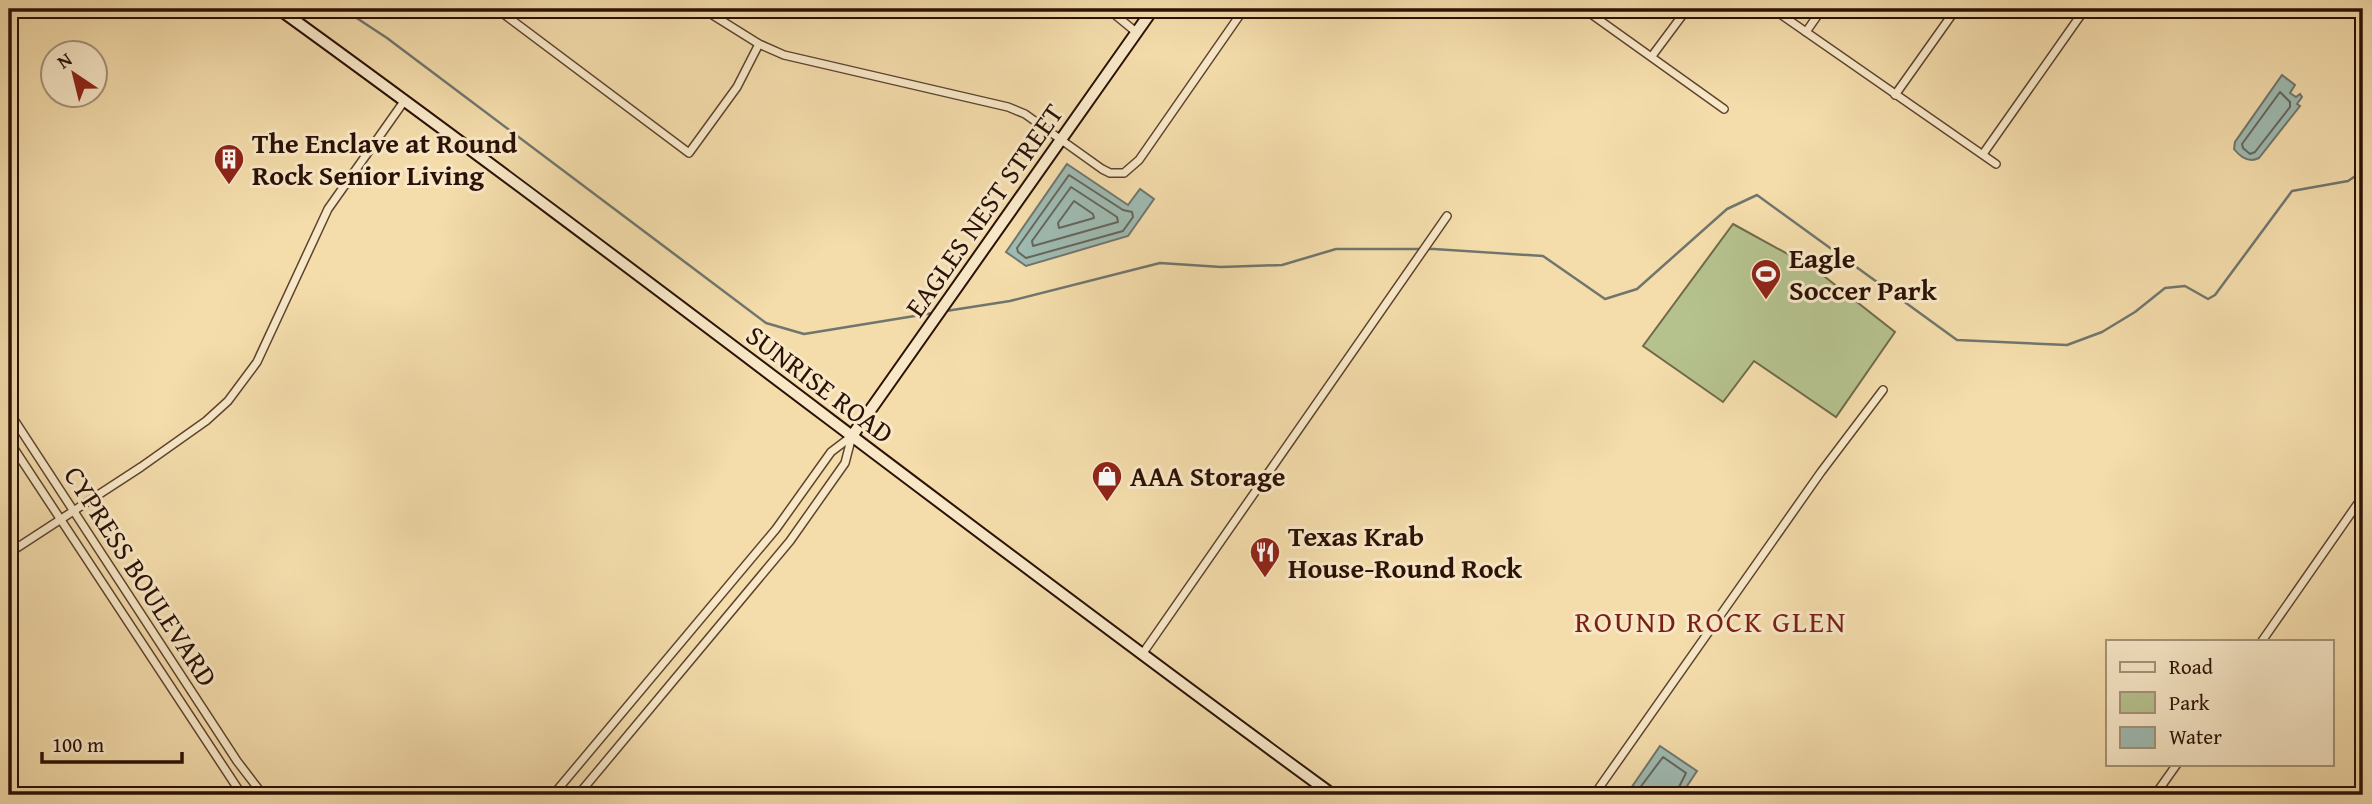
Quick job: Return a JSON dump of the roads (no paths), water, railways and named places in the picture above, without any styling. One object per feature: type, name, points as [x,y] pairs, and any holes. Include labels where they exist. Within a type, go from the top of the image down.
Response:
[{"type":"main road","name":"SUNRISE ROAD","points":[[279,9],[405,100],[1333,795]]},
{"type":"main road","name":"EAGLES NEST STREET","points":[[852,436],[1153,9]]},
{"type":"street","points":[[509,9],[505,15],[689,153],[737,87],[759,44]]},
{"type":"street","points":[[703,9],[759,44],[784,55],[991,101],[1025,114],[1101,169],[1116,174],[1129,170],[1139,160],[1244,9]]},
{"type":"street","points":[[1108,9],[1136,32]]},
{"type":"street","points":[[1584,9],[1724,109]]},
{"type":"street","points":[[1652,56],[1687,9]]},
{"type":"street","points":[[1773,9],[1996,164]]},
{"type":"street","points":[[1806,32],[1822,9]]},
{"type":"street","points":[[1895,95],[1956,9]]},
{"type":"street","points":[[1983,154],[2085,9]]},
{"type":"street","points":[[9,554],[184,436],[228,401],[257,362],[328,209],[405,100]]},
{"type":"street","points":[[1143,653],[1447,216]]},
{"type":"street","points":[[1594,795],[1883,390]]},
{"type":"street","name":"CYPRESS BOULEVARD","points":[[9,412],[237,761],[263,795]]},
{"type":"street","name":"EAGLES NEST STREET","points":[[553,795],[776,529],[831,452],[852,436]]},
{"type":"street","name":"EAGLES NEST STREET","points":[[578,795],[796,532],[845,463],[852,436]]},
{"type":"street","name":"CYPRESS BOULEVARD","points":[[9,441],[242,795]]},
{"type":"street","points":[[2263,640],[2363,496]]},
{"type":"street","points":[[2155,795],[2176,766]]},
{"type":"water","points":[[2282,75],[2295,85],[2290,93],[2296,97],[2300,94],[2302,97],[2297,104],[2300,106],[2259,158],[2245,159],[2234,149],[2235,142]]},
{"type":"water","points":[[1067,164],[1128,205],[1140,189],[1154,199],[1128,236],[1026,266],[1006,252]]},
{"type":"water","points":[[1660,746],[1697,771],[1681,795],[1635,795],[1629,791]]},
{"type":"waterway","points":[[343,9],[387,38],[766,323],[804,334],[933,313]]},
{"type":"waterway","points":[[946,311],[1010,301],[1160,263],[1221,267],[1282,265],[1336,249],[1434,249],[1543,256],[1605,299],[1637,289],[1727,209],[1757,195],[1957,340],[2067,345],[2102,332],[2135,312],[2165,288],[2185,286],[2208,299],[2215,295],[2292,191],[2348,181],[2363,171]]},
{"type":"place","name":"The Enclave at Round Rock Senior Living","points":[[229,186]]},
{"type":"place","name":"Eagle Soccer Park","points":[[1766,301]]},
{"type":"place","name":"AAA Storage","points":[[1107,503]]},
{"type":"place","name":"Texas Krab House-Round Rock","points":[[1265,579]]},
{"type":"district","name":"ROUND ROCK GLEN","points":[[1711,622]]}]
